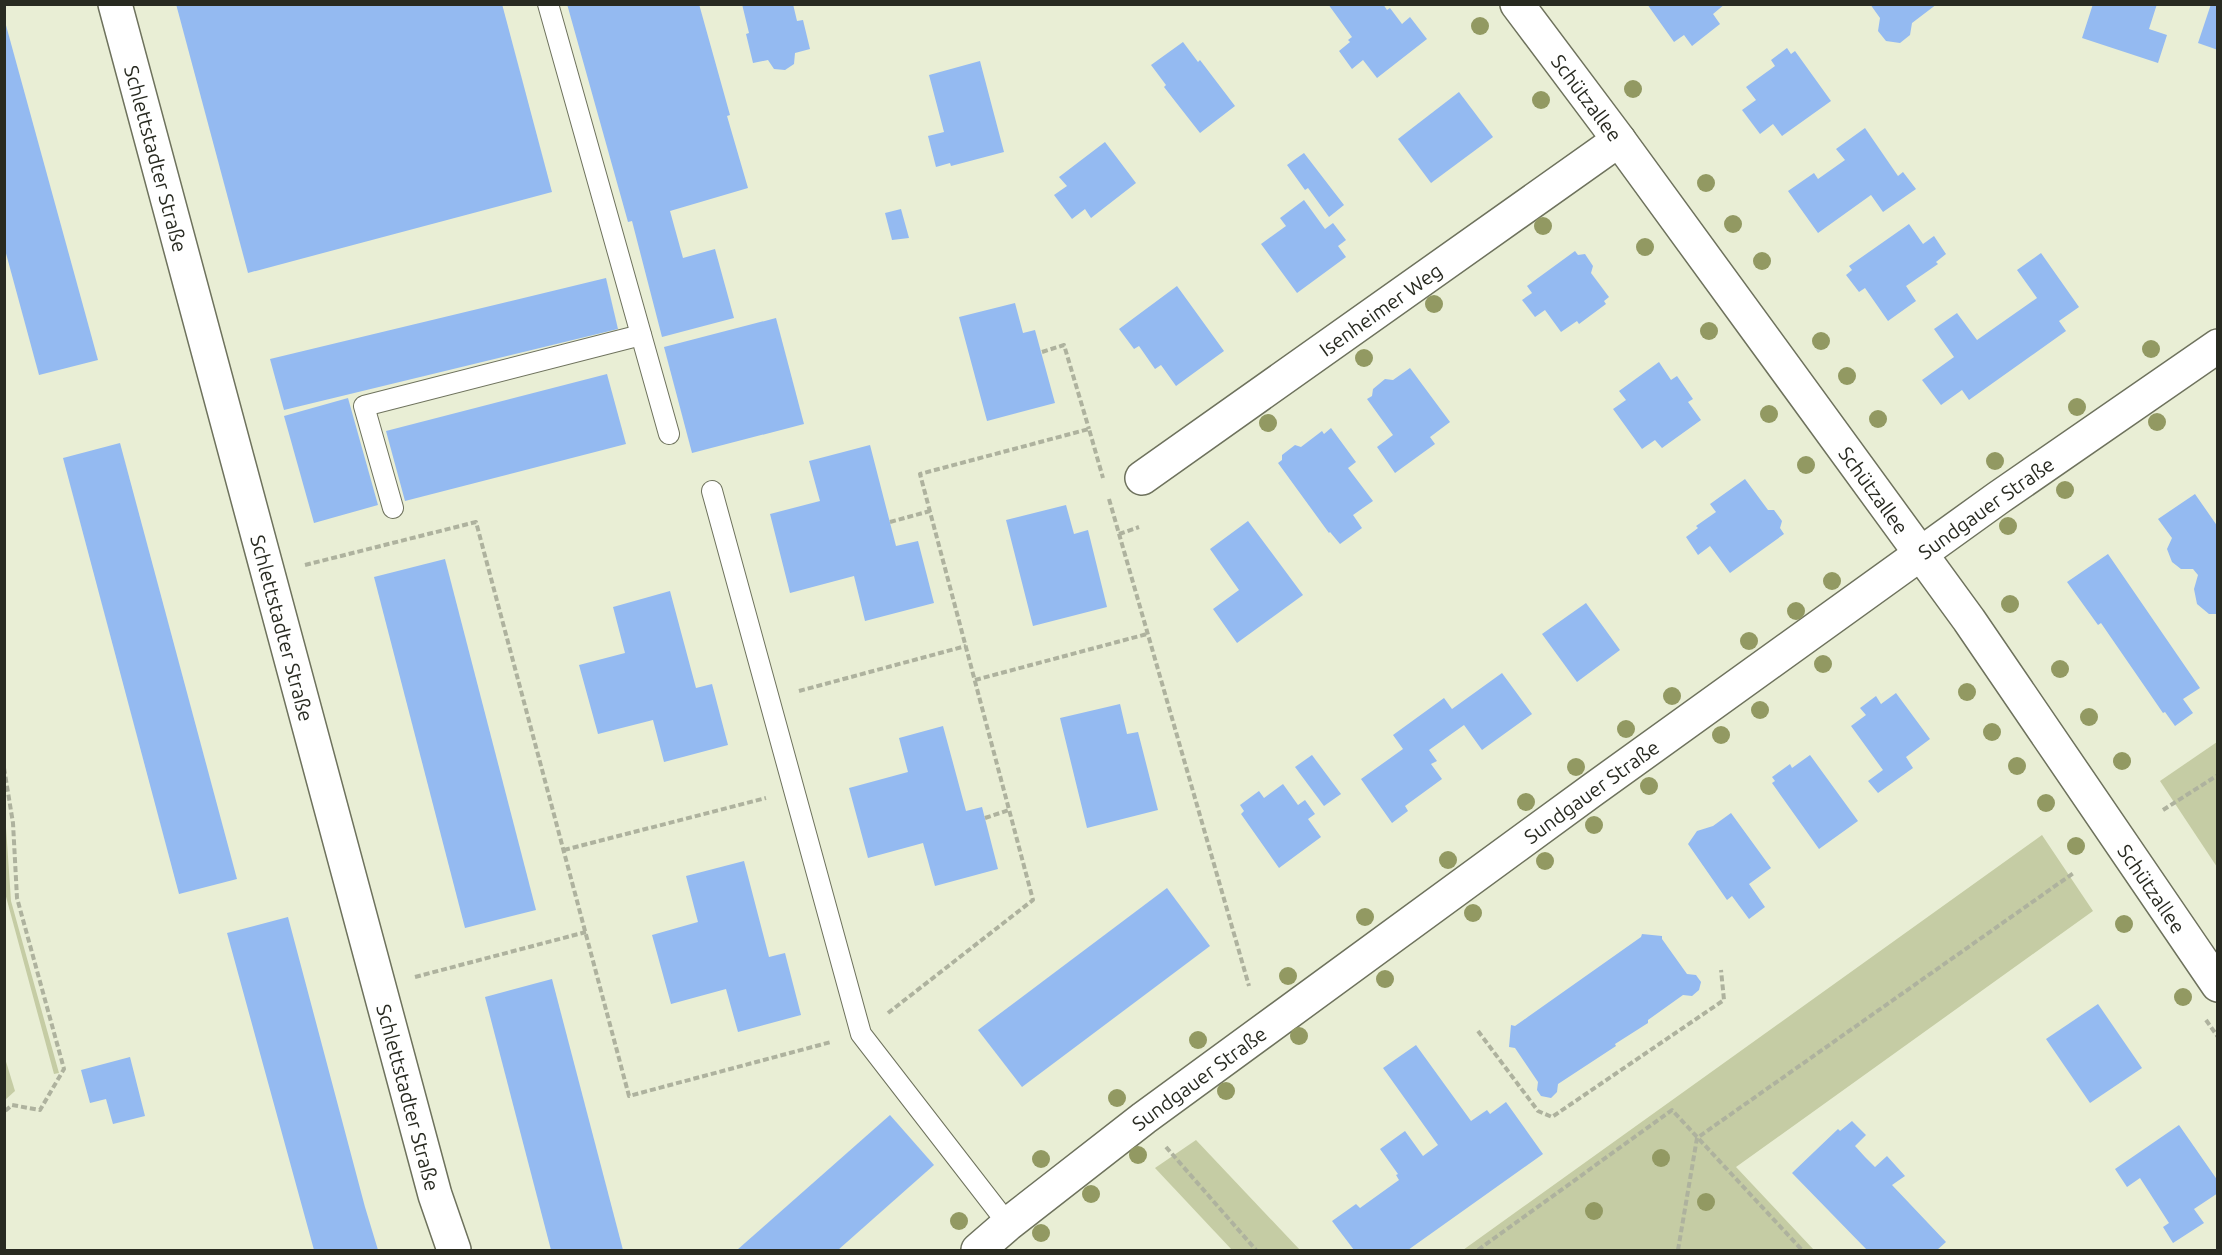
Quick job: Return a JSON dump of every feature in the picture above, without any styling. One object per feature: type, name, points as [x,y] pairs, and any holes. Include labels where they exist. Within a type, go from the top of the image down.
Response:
[{"type":"street","name":"Schlettstadter Straße","points":[[115,4],[432,1184],[454,1251]]},
{"type":"street","name":"Schützallee","points":[[1517,4],[1619,140],[2002,667],[2217,985]]},
{"type":"street","name":"Isenheimer Weg","points":[[1142,478],[1619,140]]},
{"type":"street","name":"Sundgauer Straße","points":[[978,1251],[1008,1224],[1144,1118],[1600,784],[2217,346]]},
{"type":"lane","points":[[548,4],[669,434]]},
{"type":"lane","points":[[393,508],[364,406],[641,335]]},
{"type":"lane","points":[[712,491],[861,1034],[1008,1224]]},
{"type":"path","points":[[1042,352],[1064,345],[1105,485]]},
{"type":"path","points":[[302,565],[476,522],[629,1096],[861,1034],[1033,900],[920,474],[1089,429]]},
{"type":"path","points":[[1109,497],[1249,986]]},
{"type":"path","points":[[890,522],[930,511]]},
{"type":"path","points":[[1119,534],[1139,527]]},
{"type":"path","points":[[975,680],[1147,634]]},
{"type":"path","points":[[769,699],[966,646]]},
{"type":"path","points":[[4,768],[13,823],[17,898],[64,1069],[40,1110],[12,1105],[4,1112]]},
{"type":"path","points":[[2163,810],[2217,776]]},
{"type":"path","points":[[564,850],[794,790]]},
{"type":"path","points":[[985,818],[1009,810]]},
{"type":"path","points":[[1678,1251],[1697,1138],[2075,872]]},
{"type":"path","points":[[413,977],[585,932]]},
{"type":"path","points":[[1479,1031],[1538,1112],[1552,1117],[1724,1000],[1721,970]]},
{"type":"path","points":[[1478,1251],[1671,1110],[1802,1251]]},
{"type":"path","points":[[1165,1146],[1256,1251]]},
{"type":"green space","points":[[2217,742],[2217,867],[2160,781]]},
{"type":"green space","points":[[4,798],[11,901],[59,1073],[54,1074],[5,893]]},
{"type":"green space","points":[[2042,835],[2093,911],[1736,1167],[1814,1250],[1463,1250]]},
{"type":"green space","points":[[4,1055],[15,1091],[5,1100],[4,1100]]},
{"type":"green space","points":[[1196,1140],[1300,1250],[1232,1250],[1155,1168]]},
{"type":"building","points":[[176,4],[502,4],[552,192],[248,273]]},
{"type":"building","points":[[567,4],[699,4],[748,188],[670,211],[683,258],[715,249],[734,318],[662,337],[632,221],[628,222]]},
{"type":"building","points":[[742,4],[793,4],[797,21],[803,20],[810,49],[795,53],[794,64],[785,70],[774,69],[768,60],[753,63]]},
{"type":"building","points":[[1328,4],[1383,4],[1387,10],[1390,8],[1402,24],[1410,17],[1427,39],[1377,78],[1363,60],[1352,69],[1339,51],[1350,42],[1348,40],[1352,37]]},
{"type":"building","points":[[1647,4],[1725,4],[1713,14],[1720,24],[1692,46],[1684,35],[1674,42]]},
{"type":"building","points":[[1870,4],[1937,4],[1912,23],[1910,35],[1900,43],[1886,41],[1878,31],[1880,18]]},
{"type":"building","points":[[2093,4],[2157,4],[2149,29],[2167,35],[2158,63],[2082,38]]},
{"type":"building","points":[[2211,4],[2218,4],[2218,50],[2198,43]]},
{"type":"building","points":[[4,18],[98,360],[39,375],[4,246]]},
{"type":"building","points":[[1183,42],[1198,62],[1200,60],[1235,106],[1200,133],[1164,87],[1166,85],[1151,65]]},
{"type":"building","points":[[1787,48],[1791,54],[1795,51],[1831,101],[1782,136],[1773,124],[1760,134],[1742,110],[1756,100],[1746,87],[1775,66],[1771,60]]},
{"type":"building","points":[[980,61],[1004,152],[951,166],[950,163],[936,167],[928,136],[944,132],[929,75]]},
{"type":"building","points":[[1459,92],[1493,137],[1431,183],[1398,139]]},
{"type":"building","points":[[1865,128],[1898,176],[1903,172],[1916,189],[1883,212],[1871,195],[1818,233],[1788,191],[1814,173],[1818,179],[1845,160],[1836,149]]},
{"type":"building","points":[[1105,142],[1136,183],[1091,218],[1085,209],[1072,219],[1054,195],[1067,186],[1059,177]]},
{"type":"building","points":[[1304,153],[1344,205],[1329,217],[1308,188],[1305,190],[1287,165]]},
{"type":"building","points":[[1304,200],[1325,229],[1333,223],[1346,240],[1338,246],[1346,257],[1297,293],[1261,244],[1286,226],[1280,218]]},
{"type":"building","points":[[901,209],[909,238],[892,240],[885,213]]},
{"type":"building","points":[[1909,224],[1923,244],[1934,236],[1946,254],[1936,262],[1938,264],[1906,286],[1916,301],[1888,321],[1865,288],[1859,292],[1846,275],[1852,270],[1849,266]]},
{"type":"building","points":[[1575,251],[1578,255],[1585,254],[1593,266],[1591,273],[1609,297],[1604,301],[1606,304],[1579,324],[1577,321],[1561,332],[1545,310],[1535,317],[1522,300],[1532,293],[1527,286]]},
{"type":"building","points":[[2041,253],[2079,307],[2059,321],[2066,331],[1969,400],[1962,390],[1941,405],[1922,380],[1954,357],[1934,329],[1957,313],[1977,340],[2037,298],[2017,270]]},
{"type":"building","points":[[606,278],[618,329],[284,410],[270,359]]},
{"type":"building","points":[[1177,286],[1224,351],[1176,386],[1161,365],[1155,369],[1139,346],[1134,349],[1119,329]]},
{"type":"building","points":[[1015,303],[1023,333],[1035,330],[1055,403],[987,421],[959,317]]},
{"type":"building","points":[[776,318],[804,424],[692,453],[664,347]]},
{"type":"building","points":[[1659,362],[1671,380],[1677,376],[1693,399],[1688,402],[1701,420],[1662,448],[1655,440],[1642,449],[1613,409],[1626,400],[1619,391]]},
{"type":"building","points":[[1410,368],[1450,422],[1430,437],[1435,444],[1395,473],[1377,447],[1393,435],[1367,399],[1372,396],[1373,389],[1385,379],[1393,380]]},
{"type":"building","points":[[607,374],[626,444],[405,501],[386,431]]},
{"type":"building","points":[[348,398],[378,505],[314,523],[284,416]]},
{"type":"building","points":[[1331,428],[1356,462],[1348,468],[1373,501],[1353,515],[1362,528],[1340,544],[1329,533],[1278,463],[1282,460],[1282,455],[1295,445],[1301,447],[1322,431],[1324,434]]},
{"type":"building","points":[[120,443],[237,879],[179,894],[63,458]]},
{"type":"building","points":[[870,445],[896,546],[918,541],[934,603],[865,621],[854,576],[790,593],[770,514],[820,501],[809,461]]},
{"type":"building","points":[[1745,479],[1768,510],[1774,510],[1782,521],[1780,528],[1784,534],[1730,573],[1710,546],[1698,555],[1686,537],[1698,528],[1696,526],[1716,512],[1710,504]]},
{"type":"building","points":[[2195,494],[2218,527],[2218,614],[2209,614],[2197,604],[2194,589],[2198,575],[2193,569],[2181,569],[2172,562],[2167,549],[2172,538],[2158,519]]},
{"type":"building","points":[[1066,505],[1074,534],[1088,530],[1107,607],[1033,626],[1006,520]]},
{"type":"building","points":[[1248,521],[1303,595],[1237,643],[1213,609],[1239,590],[1210,549]]},
{"type":"building","points":[[2108,554],[2200,688],[2183,699],[2193,713],[2175,726],[2165,712],[2163,713],[2101,623],[2098,625],[2067,582]]},
{"type":"building","points":[[445,559],[536,910],[465,928],[374,577]]},
{"type":"building","points":[[670,591],[696,688],[712,684],[728,745],[664,762],[653,720],[598,734],[579,665],[625,653],[613,607]]},
{"type":"building","points":[[1586,603],[1620,650],[1577,682],[1542,634]]},
{"type":"building","points":[[1502,673],[1532,714],[1482,750],[1464,725],[1429,750],[1437,761],[1431,764],[1442,779],[1405,806],[1408,811],[1392,823],[1361,779],[1403,749],[1393,735],[1444,698],[1452,709]]},
{"type":"building","points":[[1896,693],[1930,739],[1906,757],[1913,768],[1878,793],[1868,781],[1883,770],[1851,726],[1866,715],[1860,708],[1876,696],[1881,704]]},
{"type":"building","points":[[1120,704],[1127,734],[1138,732],[1158,810],[1087,828],[1060,718]]},
{"type":"building","points":[[943,726],[966,811],[982,807],[998,869],[935,886],[923,843],[868,858],[849,788],[908,772],[899,738]]},
{"type":"building","points":[[1312,755],[1341,794],[1324,806],[1295,767]]},
{"type":"building","points":[[1810,755],[1858,821],[1819,849],[1772,783],[1775,781],[1772,777],[1790,764],[1792,768]]},
{"type":"building","points":[[1283,784],[1298,805],[1305,800],[1315,814],[1308,819],[1321,837],[1279,868],[1241,814],[1244,811],[1240,805],[1259,791],[1264,798]]},
{"type":"building","points":[[1731,813],[1771,868],[1749,884],[1765,907],[1749,919],[1732,896],[1727,900],[1688,844],[1697,831],[1713,826]]},
{"type":"building","points":[[744,861],[769,957],[785,953],[801,1015],[738,1032],[726,989],[671,1004],[652,935],[698,922],[686,876]]},
{"type":"building","points":[[1167,888],[1210,946],[1022,1087],[978,1030]]},
{"type":"building","points":[[288,917],[378,1250],[314,1250],[227,933]]},
{"type":"building","points":[[1642,934],[1662,936],[1687,974],[1696,975],[1701,982],[1699,990],[1692,996],[1683,995],[1648,1020],[1648,1023],[1615,1044],[1616,1046],[1558,1084],[1557,1092],[1551,1098],[1541,1096],[1537,1090],[1538,1082],[1515,1048],[1509,1047],[1511,1025],[1515,1026],[1641,937]]},
{"type":"building","points":[[552,979],[623,1250],[551,1250],[485,997]]},
{"type":"building","points":[[2098,1004],[2142,1068],[2090,1103],[2046,1039]]},
{"type":"building","points":[[1416,1045],[1471,1121],[1487,1110],[1490,1114],[1506,1102],[1543,1154],[1408,1250],[1354,1250],[1332,1221],[1356,1204],[1360,1208],[1399,1180],[1396,1175],[1398,1174],[1380,1149],[1405,1131],[1423,1156],[1438,1145],[1383,1068]]},
{"type":"building","points":[[130,1057],[145,1116],[113,1124],[106,1099],[90,1103],[81,1070]]},
{"type":"building","points":[[890,1115],[934,1165],[838,1250],[737,1250]]},
{"type":"building","points":[[1852,1121],[1866,1135],[1855,1146],[1865,1157],[1875,1167],[1887,1156],[1905,1176],[1892,1185],[1946,1242],[1937,1250],[1867,1250],[1792,1173],[1838,1129],[1840,1131]]},
{"type":"building","points":[[2179,1125],[2218,1181],[2218,1193],[2194,1209],[2204,1223],[2173,1243],[2163,1227],[2169,1223],[2140,1178],[2127,1187],[2115,1169]]}]
